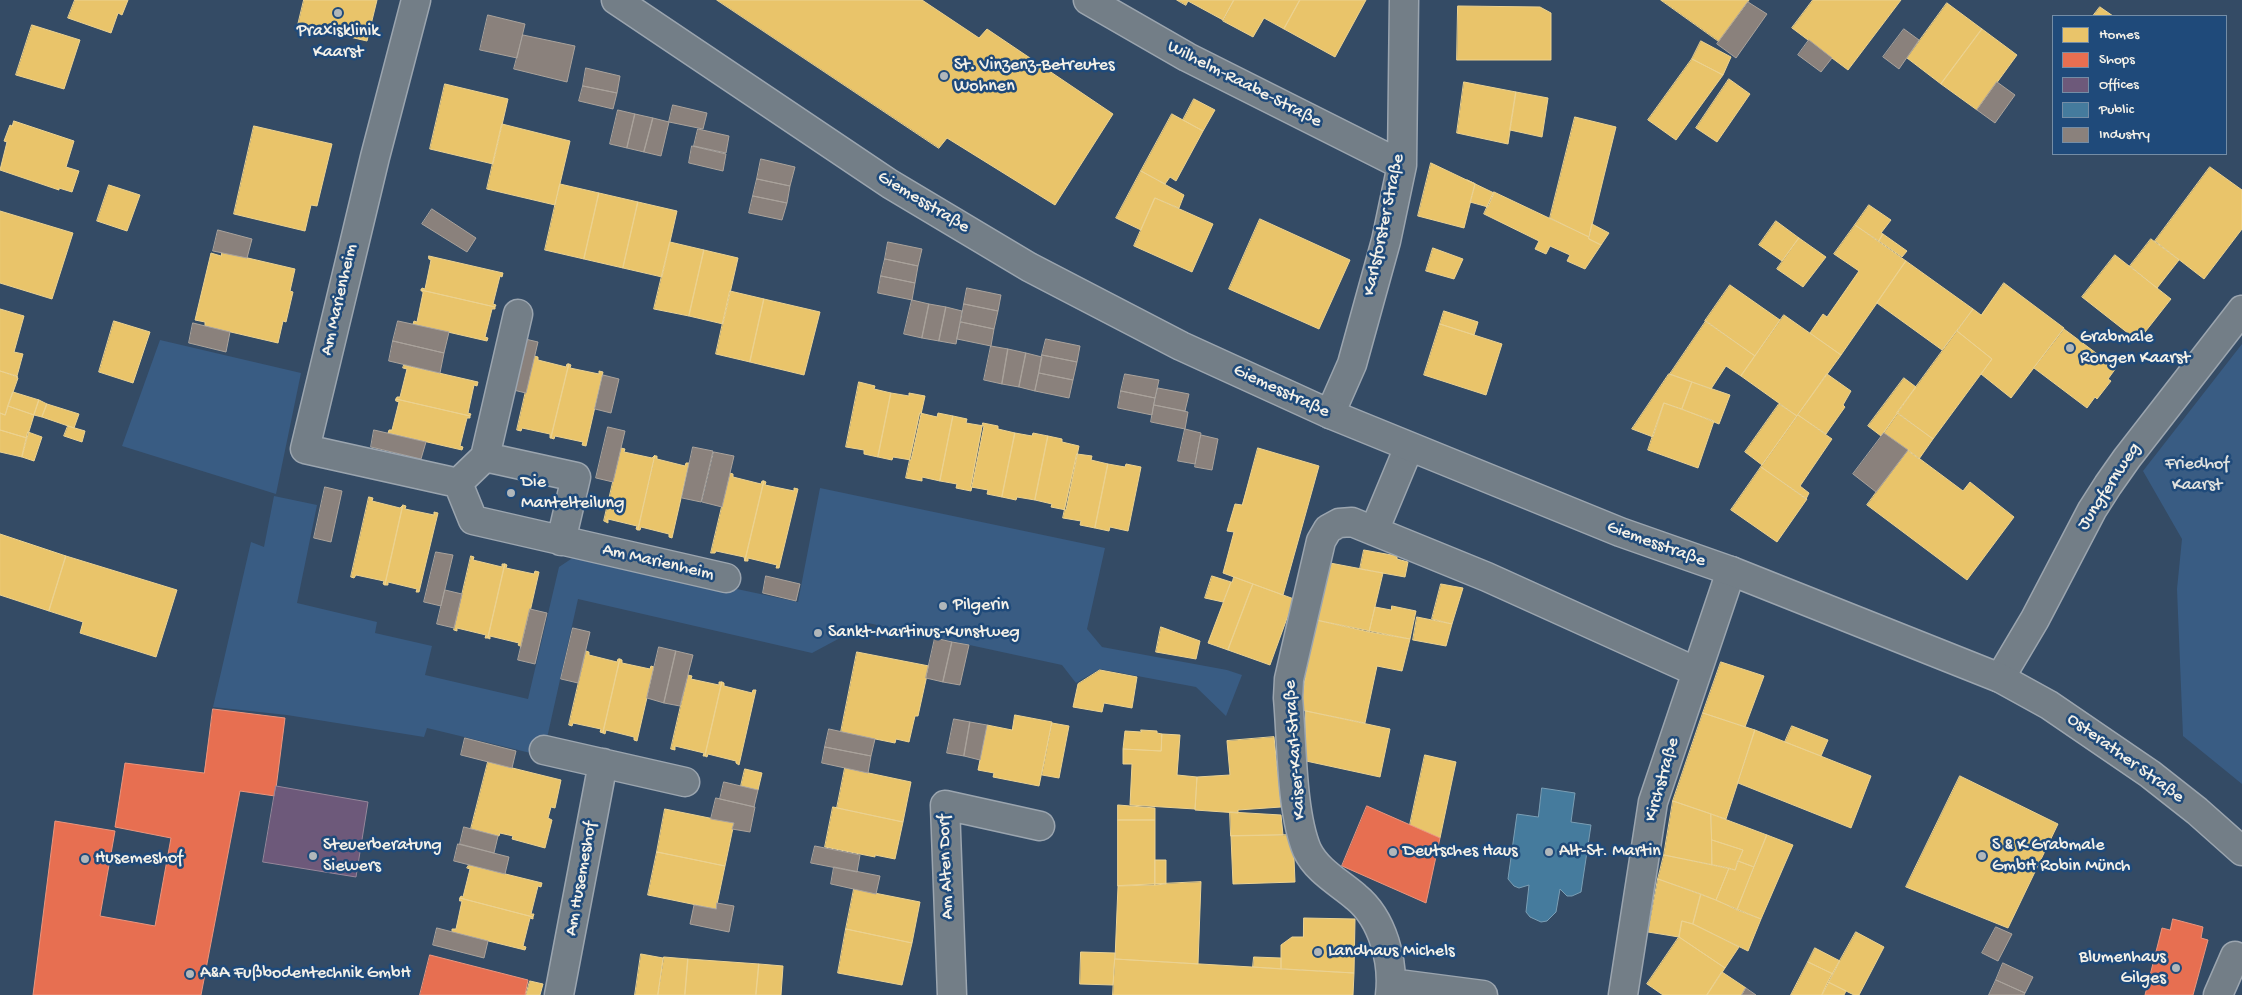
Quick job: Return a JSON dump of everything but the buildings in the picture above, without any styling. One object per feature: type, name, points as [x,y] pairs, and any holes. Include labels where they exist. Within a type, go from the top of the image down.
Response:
[{"type":"street","name":"Am Marienheim","points":[[416,0],[375,156],[305,449],[458,484],[473,520],[726,578]]},
{"type":"street","name":"Giemesstraße","points":[[616,0],[890,184],[1029,267],[1181,346],[1330,414],[1410,447],[1620,532],[1730,571],[2000,678]]},
{"type":"street","name":"Wilhelm-Raabe-Straße","points":[[1088,0],[1187,57],[1402,164]]},
{"type":"street","name":"Karlsforster Straße","points":[[1330,414],[1352,364],[1386,241],[1402,164],[1404,0]]},
{"type":"street","name":"Jungfernweg","points":[[2000,678],[2035,619],[2092,510],[2108,485],[2242,310]]},
{"type":"street","points":[[458,484],[485,457],[518,314]]},
{"type":"street","points":[[1374,531],[1410,447]]},
{"type":"street","points":[[485,457],[576,477],[561,541]]},
{"type":"street","name":"Kaiser-Karl-Straße","points":[[1391,989],[1387,948],[1375,919],[1358,899],[1328,876],[1308,851],[1297,815],[1288,698],[1292,662],[1321,540],[1328,529],[1339,523],[1352,522],[1487,577],[1697,672]]},
{"type":"street","name":"Kirchstraße","points":[[1623,995],[1653,802],[1730,571]]},
{"type":"street","name":"Osterather Straße","points":[[2000,678],[2049,705],[2150,774],[2197,810],[2242,851]]},
{"type":"street","points":[[544,750],[685,782]]},
{"type":"street","name":"Am Husemeshof","points":[[560,995],[603,763]]},
{"type":"street","name":"Am Alten Dorf","points":[[952,995],[945,805],[1040,826]]},
{"type":"street","points":[[2218,995],[2235,956]]},
{"type":"street","points":[[1391,989],[1483,995]]},
{"type":"green space","points":[[160,340],[301,373],[276,494],[122,446]]},
{"type":"green space","name":"Friedhof Kaarst","points":[[2242,344],[2242,784],[2183,736],[2177,589],[2182,539],[2143,471]]},
{"type":"green space","points":[[820,488],[1105,548],[1087,629],[1102,647],[1227,670],[1242,675],[1226,716],[1196,687],[1100,669],[1076,683],[1062,665],[868,623],[812,653],[578,599],[543,756],[427,728],[424,737],[287,715],[213,707],[251,542],[264,547],[274,496],[317,505],[297,603],[377,622],[375,633],[432,646],[425,675],[528,699],[559,567],[577,555],[798,602]]},
{"type":"place","name":"Praxisklinik Kaarst","points":[[338,13]]},
{"type":"place","name":"St. Vinzenz-Betreutes Wohnen","points":[[944,76]]},
{"type":"place","name":"Grabmale Rongen Kaarst","points":[[2070,348]]},
{"type":"place","name":"Die Mantelteilung","points":[[511,493]]},
{"type":"place","name":"Pilgerin","points":[[943,606]]},
{"type":"place","name":"Sankt-Martinus-Kunstweg","points":[[818,633]]},
{"type":"place","name":"Deutsches Haus","points":[[1393,852]]},
{"type":"place","name":"Alt-St. Martin","points":[[1549,852]]},
{"type":"place","name":"Steuerberatung Siewers","points":[[313,856]]},
{"type":"place","name":"S & K Grabmale GmbH Robin Münch","points":[[1982,856]]},
{"type":"place","name":"Husemeshof","points":[[85,859]]},
{"type":"place","name":"Landhaus Michels","points":[[1318,952]]},
{"type":"place","name":"Blumenhaus Gilges","points":[[2176,968]]},
{"type":"place","name":"A&A Fußbodentechnik GmbH","points":[[190,974]]}]
